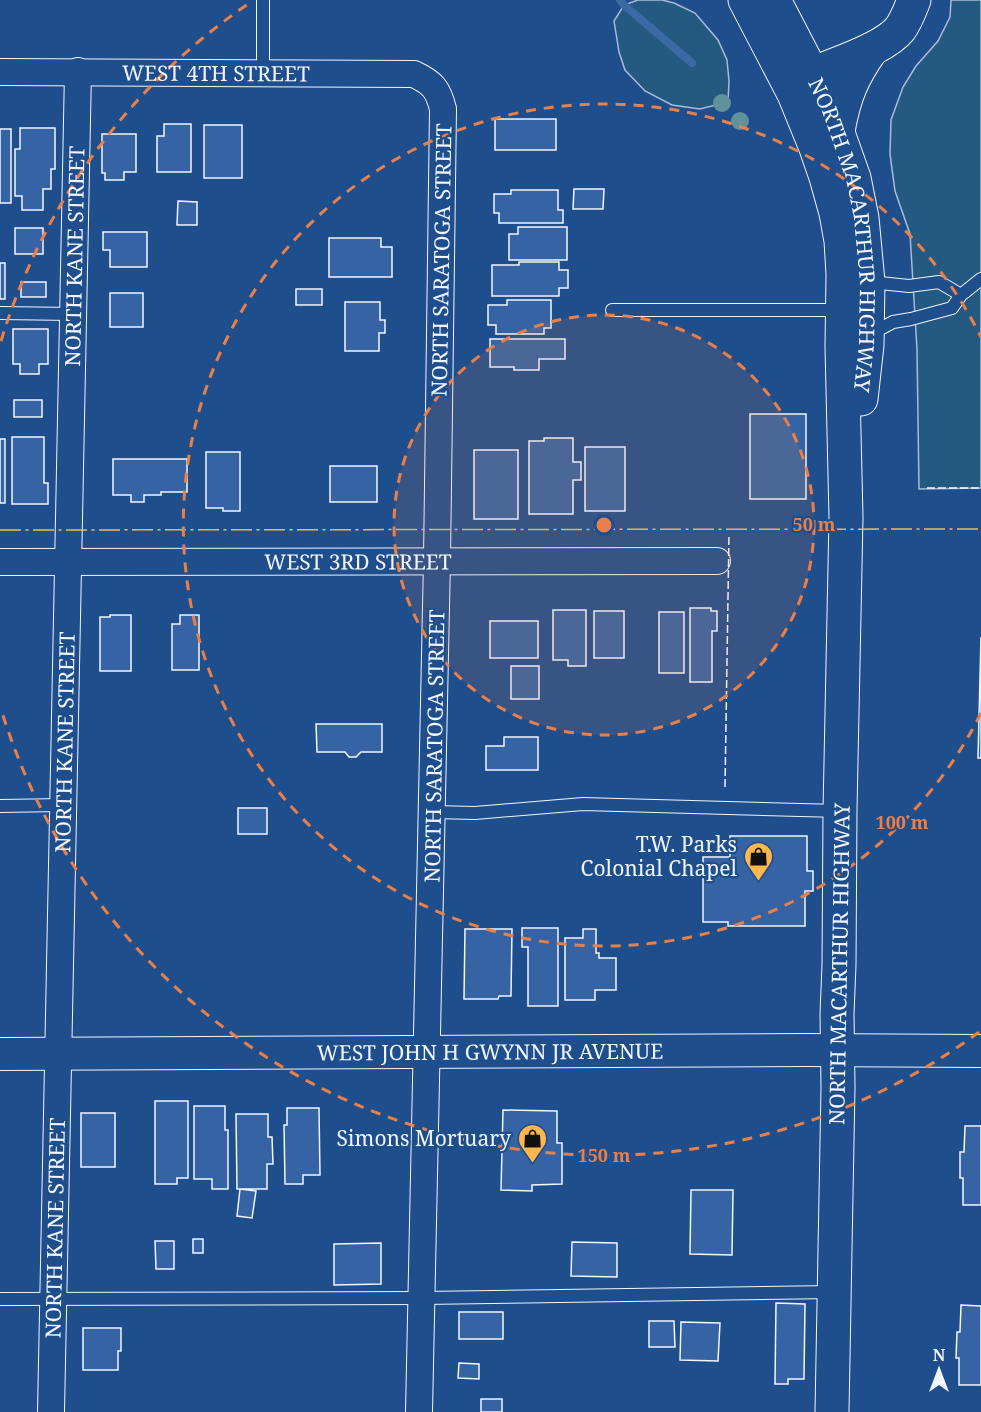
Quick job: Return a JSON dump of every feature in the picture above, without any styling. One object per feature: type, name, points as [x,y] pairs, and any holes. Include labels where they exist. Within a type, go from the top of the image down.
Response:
[{"type":"main road","name":"NORTH MACARTHUR HIGHWAY","points":[[745,0],[811,132],[839,227],[843,274],[842,347],[846,516],[832,1412]]},
{"type":"main road","points":[[813,74],[884,43],[900,29],[914,0]]},
{"type":"main road","name":"NORTH MACARTHUR HIGHWAY","points":[[780,12],[813,74],[838,131],[854,178],[862,218],[868,282],[867,345],[852,484],[846,516]]},
{"type":"main road","points":[[780,12],[796,31],[811,38],[872,49]]},
{"type":"main road","points":[[838,131],[841,112],[852,81],[872,49]]},
{"type":"street","name":"NORTH KANE STREET","points":[[51,1412],[78,71]]},
{"type":"street","name":"WEST 4TH STREET","points":[[0,72],[414,74],[431,82]]},
{"type":"street","name":"NORTH SARATOGA STREET","points":[[419,1412],[428,1052],[443,109],[438,93],[431,82]]},
{"type":"street","name":"WEST 3RD STREET","points":[[0,562],[717,561]]},
{"type":"street","name":"WEST JOHN H GWYNN JR AVENUE","points":[[0,1054],[981,1051]]},
{"type":"lane","points":[[263,0],[263,72]]},
{"type":"lane","points":[[867,345],[880,329],[893,322],[952,308],[961,295],[981,279]]},
{"type":"lane","points":[[868,282],[909,286],[939,282],[961,295]]},
{"type":"lane","points":[[612,310],[843,310]]},
{"type":"lane","points":[[0,313],[73,314]]},
{"type":"lane","points":[[432,812],[475,813],[583,804],[840,811]]},
{"type":"lane","points":[[0,806],[63,805]]},
{"type":"lane","points":[[0,1299],[422,1298],[834,1293]]},
{"type":"shaded area","points":[[638,0],[662,0],[695,13],[718,40],[727,60],[728,102],[700,109],[672,105],[645,91],[625,70],[619,52],[614,21],[624,5]]},
{"type":"shaded area","points":[[951,0],[981,0],[981,488],[919,489],[917,349],[910,234],[895,191],[890,154],[891,120],[903,87],[916,66],[938,41],[950,17]]},
{"type":"building","points":[[495,119],[556,119],[556,150],[495,150]]},
{"type":"building","points":[[164,124],[191,124],[191,172],[157,172],[157,136],[164,136]]},
{"type":"building","points":[[204,125],[242,125],[242,178],[204,178]]},
{"type":"building","points":[[20,128],[55,128],[55,169],[51,169],[51,189],[43,189],[43,210],[22,210],[22,196],[15,196],[15,149],[20,149]]},
{"type":"building","points":[[0,129],[11,129],[11,203],[0,203]]},
{"type":"building","points":[[102,134],[136,134],[136,172],[124,172],[124,180],[105,180],[105,173],[102,173]]},
{"type":"building","points":[[574,189],[604,189],[603,209],[573,209]]},
{"type":"building","points":[[511,190],[558,190],[558,210],[563,210],[563,223],[499,223],[499,213],[494,213],[494,194],[511,194]]},
{"type":"building","points":[[178,201],[197,202],[197,225],[177,225]]},
{"type":"building","points":[[518,227],[567,227],[567,260],[509,260],[509,234],[518,234]]},
{"type":"building","points":[[15,228],[43,228],[43,254],[15,254]]},
{"type":"building","points":[[103,232],[147,232],[147,267],[110,267],[110,250],[103,250]]},
{"type":"building","points":[[329,238],[381,238],[381,247],[392,247],[392,277],[329,277]]},
{"type":"building","points":[[519,262],[559,262],[559,270],[568,270],[568,288],[559,288],[559,296],[492,296],[492,265],[519,265]]},
{"type":"building","points":[[0,263],[5,263],[5,299],[0,299]]},
{"type":"building","points":[[21,282],[46,282],[46,297],[21,297]]},
{"type":"building","points":[[296,289],[322,289],[322,305],[296,305]]},
{"type":"building","points":[[110,293],[143,293],[143,327],[110,327]]},
{"type":"building","points":[[507,300],[551,300],[551,328],[544,328],[544,334],[496,334],[496,325],[488,325],[488,305],[507,305]]},
{"type":"building","points":[[345,302],[380,302],[380,320],[385,320],[385,333],[379,333],[379,351],[345,351]]},
{"type":"building","points":[[13,329],[48,329],[48,364],[39,364],[39,374],[20,374],[20,364],[13,364]]},
{"type":"building","points":[[490,339],[565,339],[565,359],[539,359],[539,370],[490,367]]},
{"type":"building","points":[[14,400],[42,400],[42,417],[14,417]]},
{"type":"building","points":[[750,414],[806,414],[806,499],[750,499]]},
{"type":"building","points":[[12,437],[44,437],[44,483],[48,483],[48,504],[12,504]]},
{"type":"building","points":[[544,438],[573,438],[573,462],[581,462],[581,480],[573,480],[573,514],[529,514],[529,441],[544,441]]},
{"type":"building","points":[[0,439],[5,439],[5,503],[0,503]]},
{"type":"building","points":[[585,447],[625,447],[625,511],[585,511]]},
{"type":"building","points":[[474,450],[518,450],[518,519],[474,519]]},
{"type":"building","points":[[206,452],[240,452],[240,511],[206,508]]},
{"type":"building","points":[[113,459],[187,459],[187,492],[161,492],[161,495],[144,495],[144,502],[131,502],[131,495],[113,495]]},
{"type":"building","points":[[330,466],[377,466],[377,502],[330,502]]},
{"type":"building","points":[[690,608],[711,608],[711,611],[717,611],[717,631],[712,631],[712,682],[690,682]]},
{"type":"building","points":[[553,610],[586,610],[586,666],[568,666],[568,660],[553,660]]},
{"type":"building","points":[[594,611],[624,611],[624,658],[594,658]]},
{"type":"building","points":[[659,612],[684,612],[684,673],[659,673]]},
{"type":"building","points":[[110,615],[131,615],[131,671],[100,671],[100,617],[110,617]]},
{"type":"building","points":[[180,615],[199,615],[199,670],[172,670],[172,624],[180,624]]},
{"type":"building","points":[[490,621],[538,621],[538,658],[490,658]]},
{"type":"building","points":[[981,637],[981,758],[978,758]]},
{"type":"building","points":[[511,666],[539,666],[539,699],[511,699]]},
{"type":"building","points":[[316,724],[382,724],[382,752],[361,752],[356,757],[349,757],[345,752],[317,752]]},
{"type":"building","points":[[504,737],[538,737],[538,770],[486,770],[486,746],[504,746]]},
{"type":"building","points":[[238,808],[267,808],[267,834],[238,834]]},
{"type":"building","name":"T.W. Parks Colonial Chapel","points":[[730,836],[807,836],[807,871],[813,871],[813,891],[805,891],[805,926],[728,926],[728,922],[703,922],[703,857],[730,857]]},
{"type":"building","points":[[522,928],[558,928],[558,1006],[528,1006],[528,947],[522,947]]},
{"type":"building","points":[[465,929],[512,929],[511,996],[499,996],[498,999],[464,999]]},
{"type":"building","points":[[583,929],[596,929],[596,953],[599,953],[599,958],[616,958],[616,990],[595,990],[595,1000],[565,1000],[565,938],[583,938]]},
{"type":"building","points":[[155,1101],[188,1101],[188,1178],[177,1178],[177,1184],[155,1184]]},
{"type":"building","points":[[194,1106],[225,1106],[225,1130],[228,1130],[228,1189],[212,1189],[212,1179],[194,1179]]},
{"type":"building","points":[[287,1108],[319,1108],[320,1175],[303,1175],[303,1184],[285,1184],[284,1125],[287,1125]]},
{"type":"building","name":"Simons Mortuary","points":[[503,1110],[557,1111],[557,1143],[562,1143],[562,1184],[532,1185],[532,1191],[501,1190]]},
{"type":"building","points":[[81,1113],[115,1113],[115,1167],[81,1167]]},
{"type":"building","points":[[236,1114],[268,1114],[268,1137],[272,1137],[273,1164],[267,1164],[267,1189],[237,1189]]},
{"type":"building","points":[[965,1126],[981,1126],[981,1205],[963,1205],[960,1152],[964,1152]]},
{"type":"building","points":[[240,1189],[256,1191],[252,1218],[237,1216]]},
{"type":"building","points":[[691,1190],[733,1190],[732,1255],[690,1254]]},
{"type":"building","points":[[193,1239],[203,1239],[203,1253],[193,1253]]},
{"type":"building","points":[[155,1241],[174,1241],[174,1269],[156,1269]]},
{"type":"building","points":[[572,1242],[617,1243],[617,1277],[571,1276]]},
{"type":"building","points":[[381,1243],[381,1284],[334,1285],[334,1244]]},
{"type":"building","points":[[776,1303],[805,1304],[804,1379],[788,1379],[788,1384],[775,1384]]},
{"type":"building","points":[[961,1305],[981,1306],[981,1385],[959,1385],[959,1358],[956,1358]]},
{"type":"building","points":[[459,1312],[503,1312],[503,1339],[459,1339]]},
{"type":"building","points":[[649,1321],[674,1321],[675,1347],[649,1347]]},
{"type":"building","points":[[681,1322],[720,1323],[718,1361],[680,1360]]},
{"type":"building","points":[[83,1328],[121,1328],[118,1370],[83,1370]]},
{"type":"building","points":[[459,1363],[479,1364],[479,1379],[458,1378]]},
{"type":"building","points":[[481,1399],[502,1399],[502,1412],[481,1412]]},
{"type":"waterway","points":[[620,0],[692,63]]},
{"type":"fence","points":[[927,488],[981,488]]},
{"type":"fence","points":[[725,787],[729,534]]},
{"type":"power","points":[[0,530],[981,529]]},
{"type":"place","name":"T.W. Parks Colonial Chapel","points":[[758,882]]},
{"type":"place","name":"Simons Mortuary","points":[[532,1164]]}]
